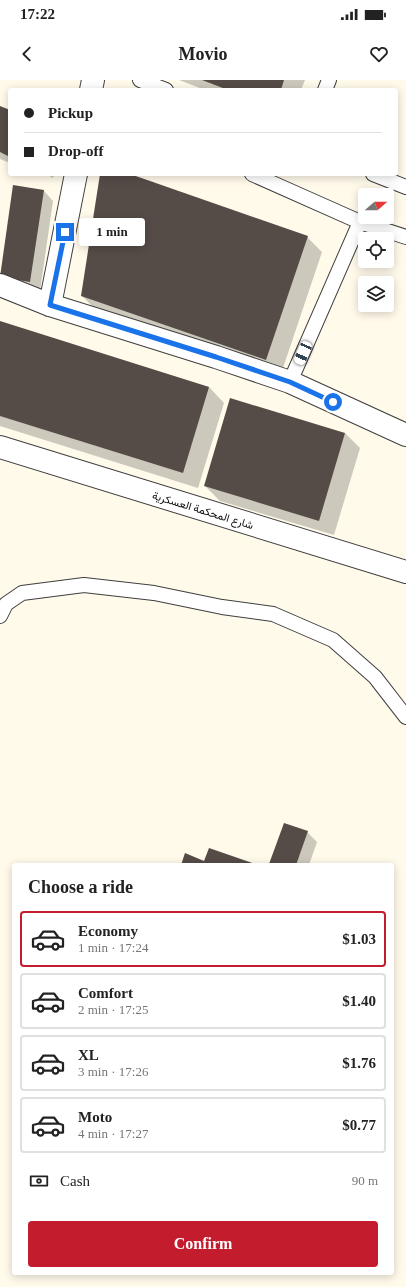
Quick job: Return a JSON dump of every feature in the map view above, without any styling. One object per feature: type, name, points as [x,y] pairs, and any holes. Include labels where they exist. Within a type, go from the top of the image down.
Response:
[{"type":"street","points":[[50,305],[76,176]]},
{"type":"street","points":[[0,284],[50,305],[290,382],[406,435]]},
{"type":"street","name":"شارع المحكمة العسكرية","points":[[0,447],[406,572]]},
{"type":"lane","points":[[140,80],[161,88]]},
{"type":"lane","points":[[256,176],[358,221]]},
{"type":"lane","points":[[378,176],[406,187]]},
{"type":"lane","points":[[290,382],[359,224]]},
{"type":"lane","points":[[366,224],[406,237]]},
{"type":"lane","points":[[2,607],[22,593],[84,585],[154,594],[222,607],[273,614],[333,640],[375,677],[406,717]]},
{"type":"building","points":[[202,80],[284,80],[282,88],[223,88]]},
{"type":"building","points":[[0,106],[8,109],[8,156],[0,152]]},
{"type":"building","points":[[100,176],[136,176],[308,236],[266,360],[81,296]]},
{"type":"building","points":[[13,185],[44,190],[30,282],[0,277]]},
{"type":"building","points":[[0,321],[209,387],[183,473],[0,416]]},
{"type":"building","points":[[230,398],[345,433],[319,521],[204,486]]},
{"type":"building","points":[[284,823],[308,831],[297,863],[269,863]]},
{"type":"building","points":[[209,848],[252,863],[182,863],[185,853],[204,861]]},
{"type":"route","points":[[65,232],[50,305],[290,382],[333,402]]}]
